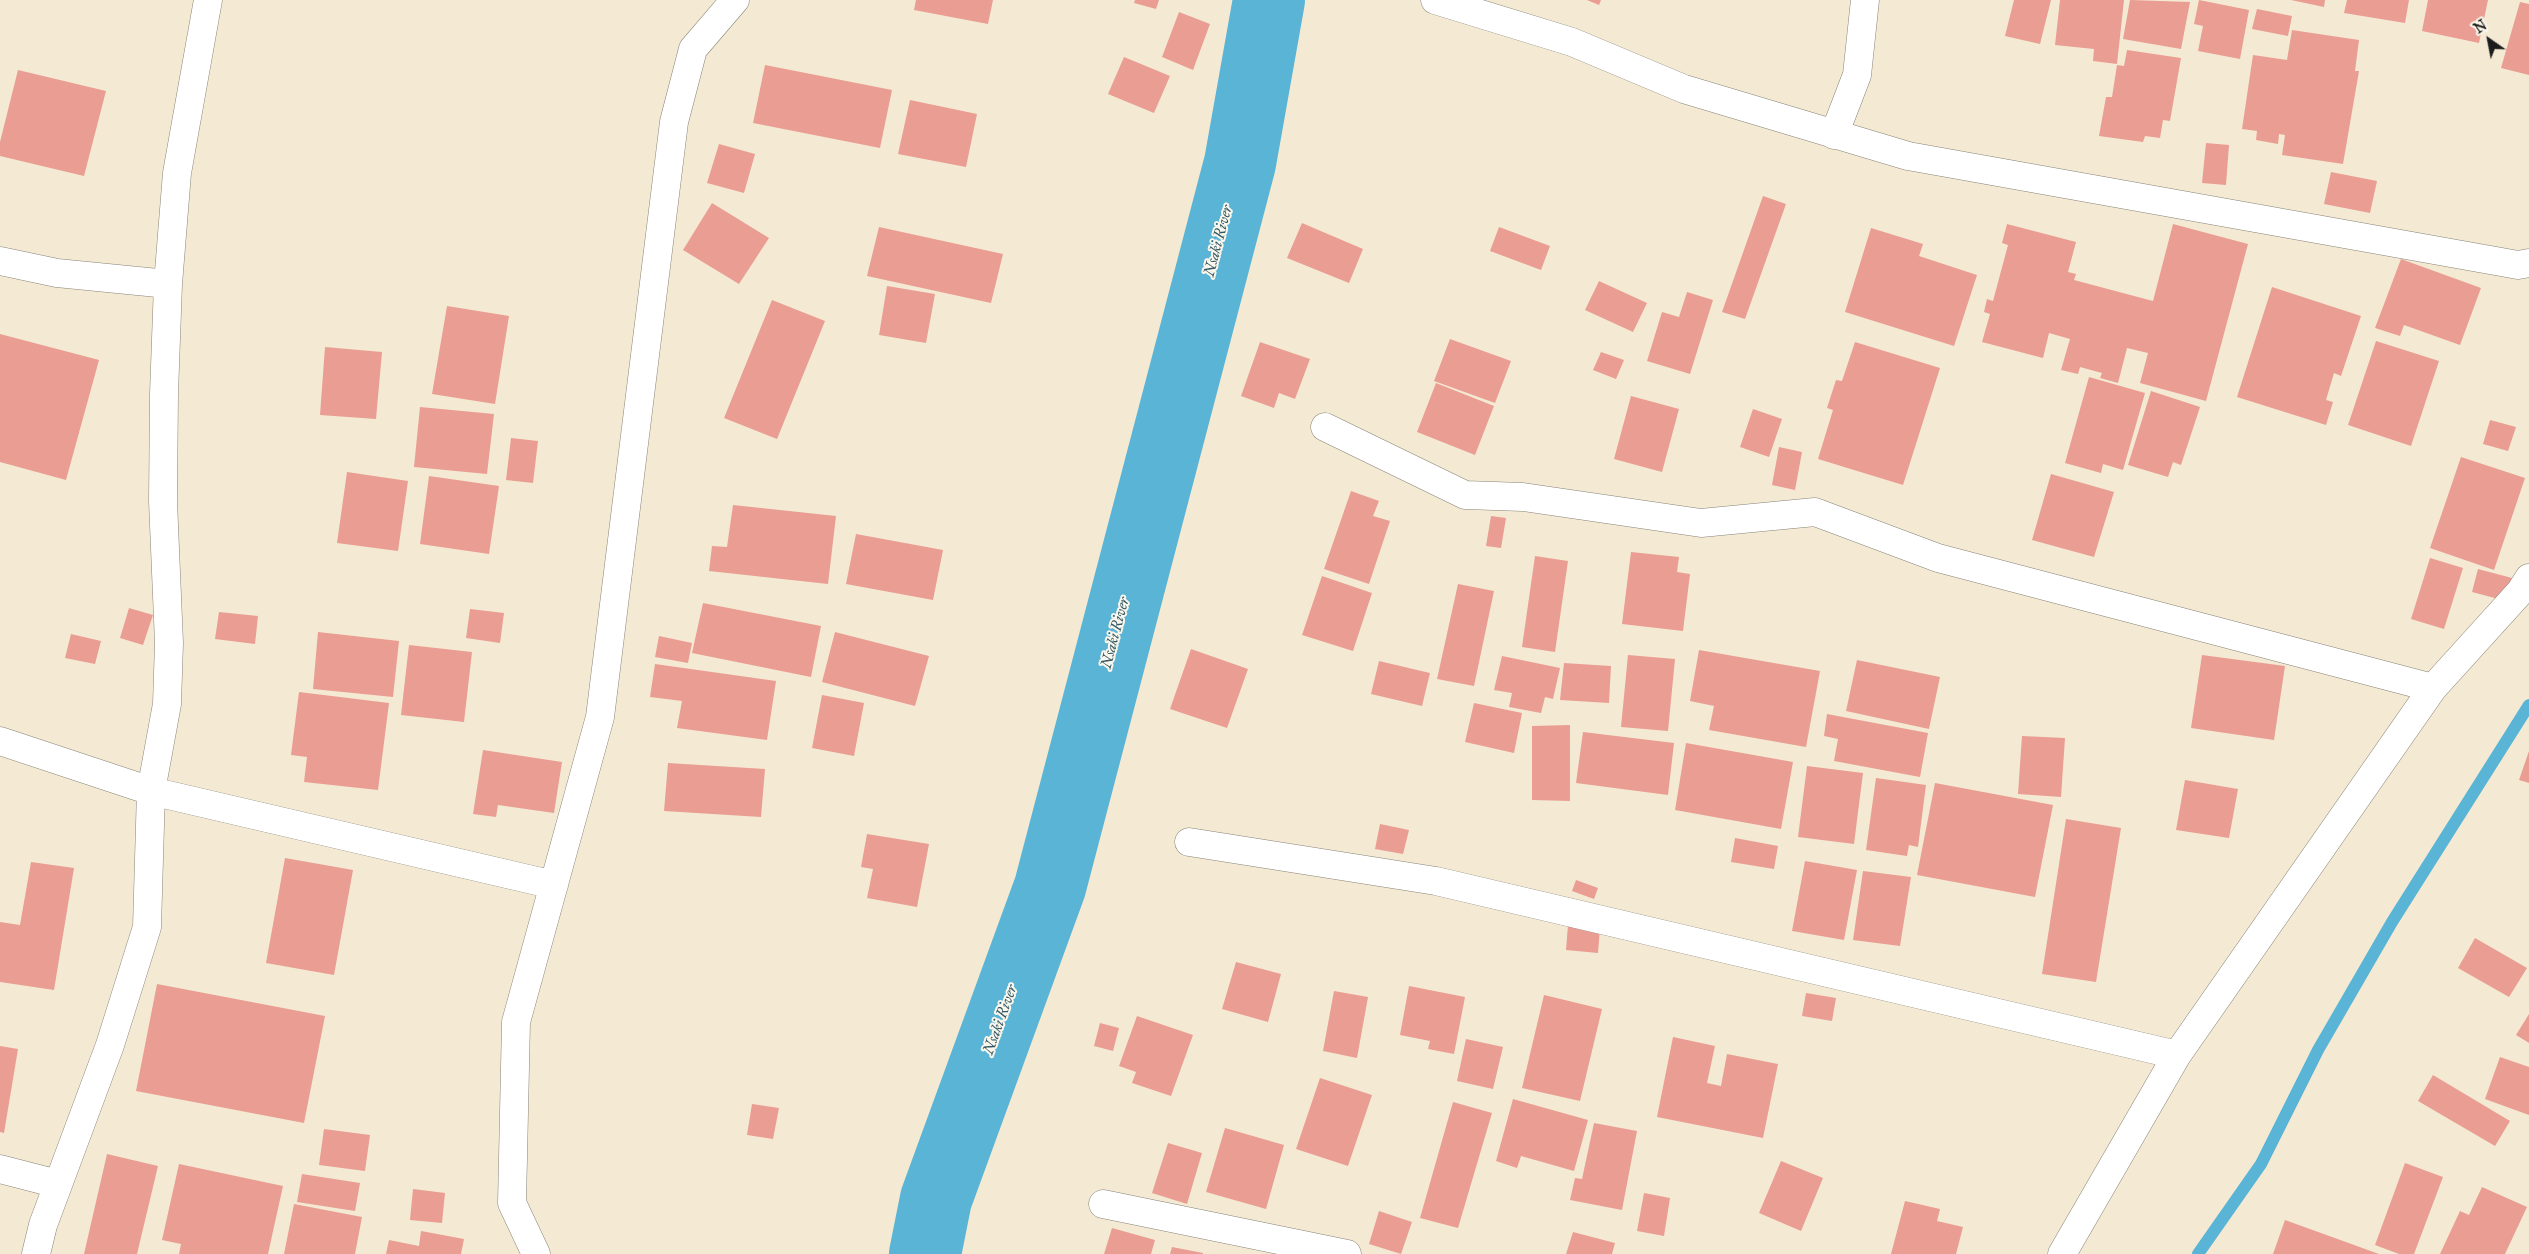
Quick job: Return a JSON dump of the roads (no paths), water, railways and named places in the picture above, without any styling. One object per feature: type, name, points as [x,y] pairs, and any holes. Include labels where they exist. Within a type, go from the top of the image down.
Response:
[{"type":"street","points":[[36,1254],[43,1225],[110,1045],[147,927],[151,791],[167,704],[168,687],[169,643],[163,501],[168,284],[177,173],[208,0]]},
{"type":"street","points":[[536,1254],[512,1203],[516,1022],[600,717],[652,282],[674,122],[693,49],[735,0]]},
{"type":"street","points":[[1435,0],[1572,42],[1684,89],[1908,156],[2518,266],[2529,263]]},
{"type":"street","points":[[1834,134],[1857,75],[1865,0]]},
{"type":"street","points":[[0,261],[57,273],[168,284]]},
{"type":"street","points":[[1325,428],[1464,495],[1523,497],[1701,524],[1815,512],[1938,558],[2432,688]]},
{"type":"street","points":[[2062,1254],[2177,1055],[2432,688],[2520,592],[2529,578]]},
{"type":"street","points":[[0,740],[151,791],[554,885]]},
{"type":"street","points":[[1189,842],[1436,881],[2177,1055]]},
{"type":"street","points":[[0,1169],[58,1184]]},
{"type":"street","points":[[1103,1204],[1347,1254]]},
{"type":"waterway","name":"Nsaki River","points":[[925,1254],[936,1199],[1050,887],[1240,163],[1269,0]]},
{"type":"waterway","points":[[2198,1254],[2261,1164],[2318,1050],[2392,922],[2529,705]]}]
